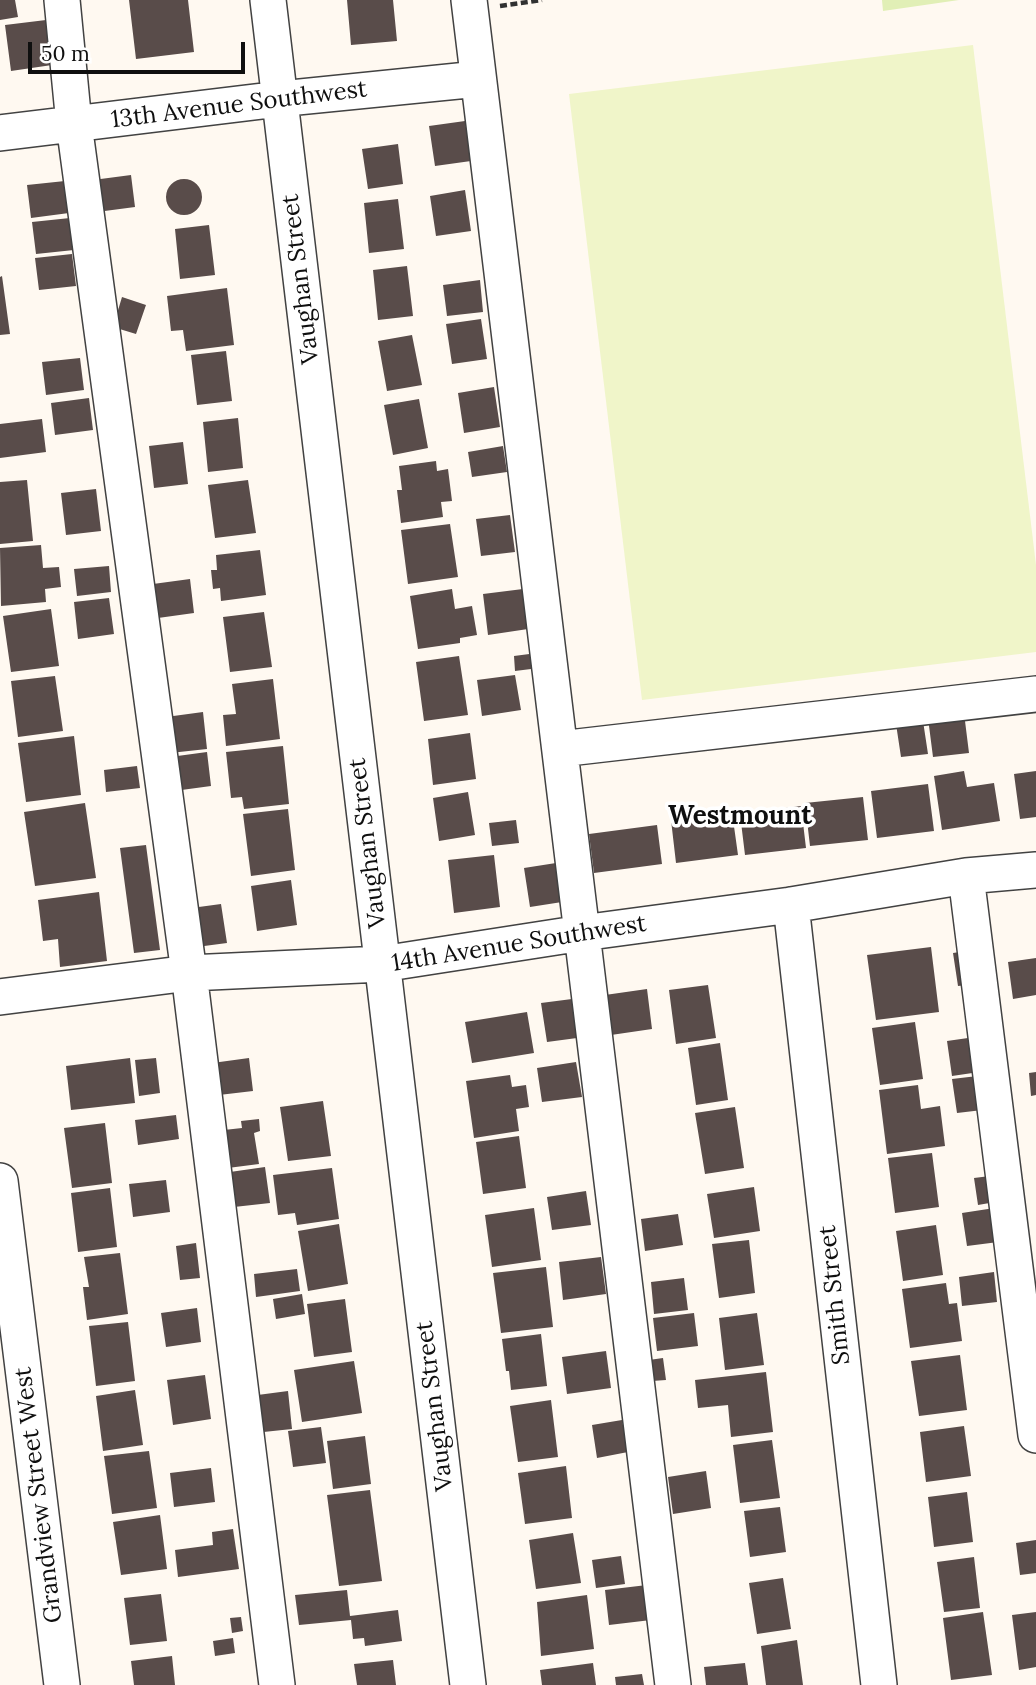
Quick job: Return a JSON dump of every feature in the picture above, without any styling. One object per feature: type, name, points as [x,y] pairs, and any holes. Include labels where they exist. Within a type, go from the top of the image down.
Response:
[{"type":"street","points":[[62,0],[74,124],[189,973],[278,1685]]},
{"type":"street","name":"Vaughan Street","points":[[268,0],[468,1685]]},
{"type":"street","points":[[469,0],[673,1685]]},
{"type":"street","name":"13th Avenue Southwest","points":[[0,133],[279,99],[478,79]]},
{"type":"street","points":[[560,749],[1036,694]]},
{"type":"street","name":"14th Avenue Southwest","points":[[0,998],[189,973],[382,964],[582,933],[791,905],[966,876],[1036,870]]},
{"type":"street","points":[[966,876],[1036,1435]]},
{"type":"street","name":"Smith Street","points":[[791,905],[879,1685]]},
{"type":"street","name":"Grandview Street West","points":[[0,1181],[62,1685]]},
{"type":"green space","points":[[882,0],[959,0],[883,11]]},
{"type":"green space","points":[[973,45],[1036,565],[1036,652],[642,700],[569,94]]},
{"type":"building","points":[[0,0],[15,0],[18,17],[0,20]]},
{"type":"building","points":[[129,0],[188,0],[194,52],[136,59]]},
{"type":"building","points":[[347,0],[393,0],[397,41],[351,45]]},
{"type":"building","points":[[46,20],[52,65],[11,71],[5,25]]},
{"type":"building","points":[[465,121],[471,161],[435,166],[429,126]]},
{"type":"building","points":[[398,144],[403,184],[368,189],[362,149]]},
{"type":"building","points":[[131,175],[135,207],[97,212],[93,180]]},
{"type":"building","points":[[184,179],[196,185],[202,197],[196,209],[184,215],[172,209],[166,197],[172,185]]},
{"type":"building","points":[[65,181],[69,213],[31,218],[27,185]]},
{"type":"building","points":[[465,190],[471,231],[436,236],[430,196]]},
{"type":"building","points":[[398,199],[404,249],[369,253],[364,203]]},
{"type":"building","points":[[70,218],[74,250],[36,254],[32,222]]},
{"type":"building","points":[[209,225],[215,275],[180,279],[175,229]]},
{"type":"building","points":[[72,254],[76,286],[39,290],[35,258]]},
{"type":"building","points":[[407,266],[413,316],[378,320],[373,270]]},
{"type":"building","points":[[2,276],[10,334],[0,335],[0,277]]},
{"type":"building","points":[[480,280],[483,312],[447,316],[443,285]]},
{"type":"building","points":[[227,288],[234,345],[186,351],[183,330],[171,331],[167,296]]},
{"type":"building","points":[[122,297],[146,305],[136,334],[113,327]]},
{"type":"building","points":[[481,319],[487,359],[452,364],[446,324]]},
{"type":"building","points":[[412,335],[422,385],[387,391],[378,341]]},
{"type":"building","points":[[226,351],[232,401],[197,405],[191,355]]},
{"type":"building","points":[[80,358],[84,390],[46,395],[42,362]]},
{"type":"building","points":[[494,387],[500,427],[464,433],[458,393]]},
{"type":"building","points":[[89,398],[93,430],[55,435],[51,403]]},
{"type":"building","points":[[419,399],[428,448],[393,455],[384,405]]},
{"type":"building","points":[[238,418],[243,468],[208,472],[203,422]]},
{"type":"building","points":[[42,419],[46,452],[0,458],[0,424]]},
{"type":"building","points":[[183,442],[188,484],[154,488],[149,446]]},
{"type":"building","points":[[503,446],[507,472],[472,477],[468,452]]},
{"type":"building","points":[[436,461],[437,471],[448,469],[452,501],[441,502],[443,517],[401,523],[397,490],[402,490],[399,466]]},
{"type":"building","points":[[27,480],[33,541],[0,544],[0,482]]},
{"type":"building","points":[[248,480],[256,533],[215,538],[208,485]]},
{"type":"building","points":[[96,489],[101,531],[66,535],[61,493]]},
{"type":"building","points":[[510,515],[515,552],[481,556],[476,519]]},
{"type":"building","points":[[450,524],[458,577],[408,584],[401,530]]},
{"type":"building","points":[[41,545],[43,568],[59,567],[61,587],[45,589],[46,602],[1,606],[0,548]]},
{"type":"building","points":[[260,550],[266,595],[221,601],[220,588],[213,589],[211,570],[217,570],[216,555]]},
{"type":"building","points":[[109,566],[111,592],[77,596],[74,569]]},
{"type":"building","points":[[190,579],[194,613],[158,618],[153,584]]},
{"type":"building","points":[[452,589],[455,609],[472,606],[477,635],[460,638],[460,643],[418,649],[410,596]]},
{"type":"building","points":[[523,589],[528,629],[488,635],[483,594]]},
{"type":"building","points":[[109,598],[114,634],[78,639],[74,602]]},
{"type":"building","points":[[51,609],[59,666],[11,672],[3,616]]},
{"type":"building","points":[[264,612],[272,667],[230,672],[223,617]]},
{"type":"building","points":[[537,653],[539,668],[515,671],[514,656]]},
{"type":"building","points":[[459,656],[468,715],[424,721],[416,662]]},
{"type":"building","points":[[515,675],[521,710],[482,716],[477,680]]},
{"type":"building","points":[[55,676],[63,731],[18,737],[11,681]]},
{"type":"building","points":[[273,679],[280,739],[226,746],[223,715],[236,714],[232,684]]},
{"type":"building","points":[[203,712],[207,749],[170,753],[166,717]]},
{"type":"building","points":[[964,713],[969,753],[933,757],[928,718]]},
{"type":"building","points":[[923,721],[928,754],[901,757],[896,724]]},
{"type":"building","points":[[470,733],[476,779],[433,785],[428,739]]},
{"type":"building","points":[[74,736],[81,795],[26,802],[18,743]]},
{"type":"building","points":[[283,746],[289,804],[244,809],[242,797],[231,798],[226,752]]},
{"type":"building","points":[[207,752],[211,786],[174,791],[170,757]]},
{"type":"building","points":[[137,766],[140,788],[106,792],[104,770]]},
{"type":"building","points":[[964,771],[967,787],[994,783],[1000,821],[942,830],[934,776]]},
{"type":"building","points":[[1036,771],[1036,817],[1020,819],[1014,774]]},
{"type":"building","points":[[928,784],[934,831],[877,838],[871,791]]},
{"type":"building","points":[[468,792],[475,835],[439,841],[433,798]]},
{"type":"building","points":[[863,797],[868,840],[810,846],[805,803]]},
{"type":"building","points":[[85,803],[96,878],[35,886],[24,812]]},
{"type":"building","points":[[801,806],[806,848],[745,855],[740,814]]},
{"type":"building","points":[[288,809],[295,870],[251,876],[243,814]]},
{"type":"building","points":[[732,812],[738,855],[676,863],[671,820]]},
{"type":"building","points":[[516,820],[519,843],[492,846],[489,823]]},
{"type":"building","points":[[657,825],[662,864],[594,873],[589,834]]},
{"type":"building","points":[[146,845],[160,950],[134,953],[120,848]]},
{"type":"building","points":[[494,855],[500,907],[454,913],[448,860]]},
{"type":"building","points":[[556,863],[562,902],[530,907],[524,868]]},
{"type":"building","points":[[291,880],[297,925],[257,931],[251,886]]},
{"type":"building","points":[[99,892],[107,961],[60,967],[58,939],[43,941],[38,900]]},
{"type":"building","points":[[221,904],[227,943],[189,948],[184,909]]},
{"type":"building","points":[[931,947],[939,1012],[876,1020],[867,955]]},
{"type":"building","points":[[973,950],[977,984],[958,986],[953,953]]},
{"type":"building","points":[[1036,958],[1036,995],[1013,999],[1008,962]]},
{"type":"building","points":[[708,985],[716,1038],[676,1044],[669,990]]},
{"type":"building","points":[[647,989],[652,1029],[611,1035],[605,995]]},
{"type":"building","points":[[572,999],[577,1038],[547,1042],[541,1003]]},
{"type":"building","points":[[527,1012],[534,1053],[472,1063],[465,1022]]},
{"type":"building","points":[[915,1022],[923,1079],[880,1085],[872,1028]]},
{"type":"building","points":[[982,1036],[986,1071],[952,1076],[947,1041]]},
{"type":"building","points":[[720,1043],[728,1100],[696,1105],[688,1048]]},
{"type":"building","points":[[130,1058],[135,1103],[71,1110],[66,1066]]},
{"type":"building","points":[[156,1058],[160,1093],[139,1096],[135,1060]]},
{"type":"building","points":[[249,1058],[253,1091],[219,1095],[205,1064]]},
{"type":"building","points":[[576,1062],[582,1097],[542,1102],[537,1068]]},
{"type":"building","points":[[1036,1072],[1036,1095],[1031,1096],[1029,1073]]},
{"type":"building","points":[[510,1075],[512,1087],[526,1085],[529,1107],[516,1109],[519,1131],[474,1138],[466,1081]]},
{"type":"building","points":[[986,1075],[991,1109],[957,1113],[952,1079]]},
{"type":"building","points":[[918,1085],[921,1109],[940,1106],[945,1146],[887,1154],[879,1090]]},
{"type":"building","points":[[323,1101],[331,1156],[288,1161],[280,1107]]},
{"type":"building","points":[[735,1107],[744,1168],[705,1174],[695,1113]]},
{"type":"building","points":[[176,1115],[179,1139],[138,1145],[135,1120]]},
{"type":"building","points":[[259,1119],[260,1131],[254,1133],[259,1164],[220,1169],[215,1131],[242,1128],[241,1121]]},
{"type":"building","points":[[105,1123],[112,1183],[72,1188],[64,1128]]},
{"type":"building","points":[[519,1136],[526,1188],[483,1194],[476,1142]]},
{"type":"building","points":[[932,1153],[939,1207],[895,1213],[888,1158]]},
{"type":"building","points":[[265,1167],[270,1203],[234,1207],[230,1172]]},
{"type":"building","points":[[332,1168],[339,1219],[297,1225],[295,1213],[278,1215],[273,1175]]},
{"type":"building","points":[[998,1175],[1001,1201],[978,1205],[974,1178]]},
{"type":"building","points":[[166,1180],[170,1212],[133,1217],[129,1184]]},
{"type":"building","points":[[754,1187],[760,1231],[714,1238],[707,1194]]},
{"type":"building","points":[[110,1188],[117,1247],[78,1252],[71,1193]]},
{"type":"building","points":[[586,1191],[591,1225],[552,1230],[547,1197]]},
{"type":"building","points":[[1001,1207],[1006,1241],[967,1246],[962,1213]]},
{"type":"building","points":[[534,1208],[541,1260],[492,1267],[485,1215]]},
{"type":"building","points":[[678,1214],[683,1245],[645,1251],[641,1219]]},
{"type":"building","points":[[339,1224],[348,1284],[308,1291],[298,1231]]},
{"type":"building","points":[[936,1225],[943,1275],[903,1281],[896,1231]]},
{"type":"building","points":[[749,1240],[755,1293],[719,1298],[712,1244]]},
{"type":"building","points":[[196,1243],[200,1278],[180,1280],[176,1246]]},
{"type":"building","points":[[120,1253],[128,1314],[87,1320],[83,1287],[89,1287],[84,1257]]},
{"type":"building","points":[[601,1257],[606,1294],[563,1300],[559,1262]]},
{"type":"building","points":[[546,1267],[553,1327],[501,1333],[493,1273]]},
{"type":"building","points":[[297,1269],[300,1291],[256,1297],[254,1274]]},
{"type":"building","points":[[994,1272],[997,1302],[962,1306],[959,1277]]},
{"type":"building","points":[[684,1278],[688,1310],[654,1314],[651,1282]]},
{"type":"building","points":[[946,1283],[949,1304],[957,1303],[962,1341],[910,1348],[902,1289]]},
{"type":"building","points":[[302,1294],[305,1314],[276,1319],[273,1299]]},
{"type":"building","points":[[345,1299],[352,1352],[314,1357],[307,1304]]},
{"type":"building","points":[[197,1308],[201,1342],[166,1347],[161,1313]]},
{"type":"building","points":[[694,1313],[698,1346],[657,1351],[653,1318]]},
{"type":"building","points":[[757,1313],[764,1365],[725,1370],[719,1318]]},
{"type":"building","points":[[128,1322],[135,1381],[96,1386],[89,1326]]},
{"type":"building","points":[[541,1334],[547,1386],[511,1390],[502,1339]]},
{"type":"building","points":[[606,1351],[611,1388],[567,1394],[562,1357]]},
{"type":"building","points":[[960,1355],[967,1410],[919,1416],[911,1361]]},
{"type":"building","points":[[663,1358],[666,1380],[652,1381],[649,1360]]},
{"type":"building","points":[[354,1361],[362,1413],[302,1422],[294,1370]]},
{"type":"building","points":[[766,1372],[773,1432],[731,1437],[728,1405],[698,1408],[695,1380]]},
{"type":"building","points":[[205,1375],[211,1419],[173,1425],[167,1380]]},
{"type":"building","points":[[135,1390],[143,1445],[103,1451],[96,1396]]},
{"type":"building","points":[[288,1391],[292,1429],[254,1433],[250,1396]]},
{"type":"building","points":[[551,1400],[558,1457],[518,1462],[510,1406]]},
{"type":"building","points":[[622,1420],[628,1452],[597,1458],[592,1425]]},
{"type":"building","points":[[964,1426],[971,1476],[926,1482],[920,1432]]},
{"type":"building","points":[[321,1427],[326,1463],[293,1467],[288,1431]]},
{"type":"building","points":[[365,1436],[371,1484],[333,1489],[327,1441]]},
{"type":"building","points":[[772,1440],[780,1498],[740,1503],[733,1445]]},
{"type":"building","points":[[149,1451],[157,1508],[112,1514],[104,1456]]},
{"type":"building","points":[[566,1466],[572,1518],[525,1524],[518,1473]]},
{"type":"building","points":[[211,1468],[215,1502],[174,1507],[170,1473]]},
{"type":"building","points":[[706,1471],[711,1508],[673,1514],[668,1477]]},
{"type":"building","points":[[370,1490],[382,1581],[339,1586],[327,1495]]},
{"type":"building","points":[[967,1492],[973,1542],[934,1547],[928,1497]]},
{"type":"building","points":[[780,1507],[786,1552],[750,1557],[744,1511]]},
{"type":"building","points":[[160,1515],[167,1569],[121,1575],[113,1522]]},
{"type":"building","points":[[233,1529],[239,1569],[178,1577],[175,1550],[213,1545],[212,1532]]},
{"type":"building","points":[[573,1533],[581,1583],[536,1589],[529,1540]]},
{"type":"building","points":[[1036,1540],[1036,1573],[1020,1575],[1016,1543]]},
{"type":"building","points":[[621,1556],[625,1584],[596,1588],[592,1560]]},
{"type":"building","points":[[974,1557],[980,1608],[944,1612],[937,1562]]},
{"type":"building","points":[[783,1578],[791,1629],[757,1634],[749,1583]]},
{"type":"building","points":[[647,1585],[651,1620],[609,1625],[605,1590]]},
{"type":"building","points":[[347,1590],[350,1616],[398,1610],[402,1641],[365,1646],[364,1638],[353,1639],[351,1620],[299,1625],[295,1595]]},
{"type":"building","points":[[161,1594],[167,1641],[130,1645],[124,1598]]},
{"type":"building","points":[[587,1595],[594,1649],[541,1656],[537,1602]]},
{"type":"building","points":[[983,1612],[992,1675],[951,1680],[943,1618]]},
{"type":"building","points":[[1036,1612],[1036,1667],[1019,1670],[1012,1615]]},
{"type":"building","points":[[241,1617],[243,1631],[232,1633],[230,1618]]},
{"type":"building","points":[[233,1638],[235,1653],[215,1656],[213,1641]]},
{"type":"building","points":[[797,1640],[803,1685],[766,1685],[761,1646]]},
{"type":"building","points":[[172,1656],[175,1685],[134,1685],[131,1661]]},
{"type":"building","points":[[393,1660],[396,1685],[357,1685],[354,1664]]},
{"type":"building","points":[[593,1663],[596,1685],[542,1685],[540,1670]]},
{"type":"building","points":[[745,1663],[748,1685],[706,1685],[704,1667]]},
{"type":"building","points":[[642,1674],[644,1685],[616,1685],[615,1677]]},
{"type":"district","name":"Westmount","points":[[740,817]]}]
